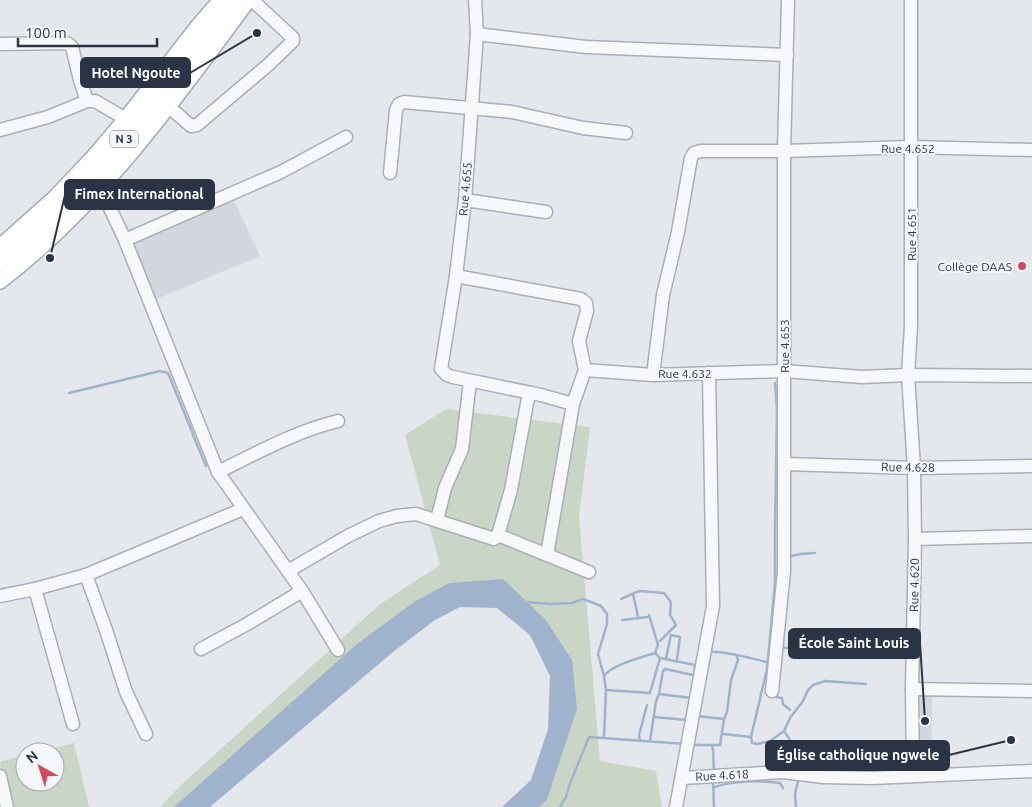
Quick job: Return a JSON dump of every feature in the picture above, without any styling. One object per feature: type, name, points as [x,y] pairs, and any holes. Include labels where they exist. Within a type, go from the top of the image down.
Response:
[{"type":"highway","name":"N 3","points":[[0,262],[62,208],[95,174],[158,97],[232,0]]},
{"type":"main road","points":[[0,247],[55,198],[92,159],[221,0]]},
{"type":"main road","points":[[0,281],[60,228],[118,167],[250,0]]},
{"type":"street","points":[[168,106],[191,126],[197,125],[268,65],[293,41],[293,38],[250,0]]},
{"type":"street","name":"Rue 4.655","points":[[470,381],[446,375],[442,369],[456,276],[464,200],[477,34],[475,0]]},
{"type":"street","name":"Rue 4.653","points":[[772,691],[784,571],[784,151],[788,0]]},
{"type":"street","name":"Rue 4.651","points":[[911,0],[911,326],[908,375],[914,468]]},
{"type":"street","points":[[477,34],[586,47],[787,54]]},
{"type":"street","points":[[0,44],[70,44],[87,101]]},
{"type":"street","points":[[0,130],[48,117],[87,101],[95,101],[126,119]]},
{"type":"street","points":[[390,173],[396,110],[399,104],[404,102],[512,112],[583,128],[626,133]]},
{"type":"street","points":[[125,240],[280,172],[346,137]]},
{"type":"street","name":"Rue 4.652","points":[[784,151],[911,147],[1032,150]]},
{"type":"street","name":"Rue 4.632","points":[[784,151],[701,151],[694,153],[691,158],[678,232],[662,295],[653,374],[784,371],[862,377],[908,375],[1032,376]]},
{"type":"street","points":[[100,186],[125,240],[218,472],[302,591],[338,650]]},
{"type":"street","points":[[464,200],[546,212]]},
{"type":"street","points":[[456,276],[580,299],[586,303],[587,311],[579,340],[585,370],[573,404],[547,555]]},
{"type":"street","points":[[585,370],[653,374]]},
{"type":"street","points":[[676,807],[713,606],[709,373]]},
{"type":"street","points":[[437,520],[445,488],[462,449],[470,381],[573,404]]},
{"type":"street","points":[[288,571],[348,536],[385,519],[416,514],[494,539],[498,536],[511,490],[529,393]]},
{"type":"street","points":[[218,472],[294,435],[323,424],[338,421]]},
{"type":"street","name":"Rue 4.628","points":[[785,464],[914,468],[1032,466]]},
{"type":"street","name":"Rue 4.620","points":[[913,776],[914,468]]},
{"type":"street","points":[[0,596],[35,589],[86,575],[243,509]]},
{"type":"street","points":[[498,536],[589,572]]},
{"type":"street","points":[[914,538],[1032,536]]},
{"type":"street","points":[[86,575],[126,692],[146,734]]},
{"type":"street","points":[[35,589],[73,724]]},
{"type":"street","points":[[201,649],[250,623],[302,591]]},
{"type":"street","points":[[912,689],[1032,691]]},
{"type":"street","name":"Rue 4.618","points":[[682,778],[783,772],[823,777],[1032,772]]},
{"type":"street","points":[[0,776],[7,807]]},
{"type":"shaded area","points":[[232,196],[260,256],[154,300],[129,239]]},
{"type":"shaded area","points":[[918,696],[932,696],[931,764],[918,764]]},
{"type":"green space","points":[[446,409],[590,427],[579,516],[600,761],[656,771],[662,807],[539,807],[547,800],[577,709],[545,619],[449,583],[174,807],[160,807],[179,787],[380,604],[440,565],[405,435]]},
{"type":"green space","points":[[74,743],[89,807],[6,807],[0,762],[15,758],[15,792],[65,792],[65,745]]},
{"type":"water","points":[[503,579],[545,619],[572,660],[577,709],[547,800],[539,807],[502,807],[531,780],[548,729],[550,676],[530,635],[497,608],[460,607],[435,620],[393,652],[210,807],[174,807],[357,644],[414,602],[449,583]]},
{"type":"waterway","points":[[69,393],[160,371],[168,373],[193,434]]},
{"type":"waterway","points":[[775,383],[777,410],[775,529]]},
{"type":"waterway","points":[[193,435],[206,466]]},
{"type":"waterway","points":[[775,530],[775,543]]},
{"type":"waterway","points":[[775,545],[775,583],[767,669],[751,737],[752,743],[757,744],[770,741],[784,731],[790,718],[813,685],[825,681],[866,684]]},
{"type":"waterway","points":[[787,557],[815,553]]},
{"type":"waterway","points":[[621,599],[639,591],[664,593],[671,602],[670,615],[676,625],[660,641]]},
{"type":"waterway","points":[[633,594],[638,617]]},
{"type":"waterway","points":[[526,602],[572,603],[583,599],[601,606],[607,614],[607,624],[598,654],[606,690],[604,737]]},
{"type":"waterway","points":[[649,615],[658,645],[655,653]]},
{"type":"waterway","points":[[622,620],[648,617]]},
{"type":"waterway","points":[[666,658],[671,635],[680,637],[677,659]]},
{"type":"waterway","points":[[780,647],[795,649],[810,647]]},
{"type":"waterway","points":[[710,652],[730,653],[767,662]]},
{"type":"waterway","points":[[655,653],[660,658],[695,665],[694,675]]},
{"type":"waterway","points":[[604,676],[613,668],[655,653]]},
{"type":"waterway","points":[[693,745],[720,745],[731,680],[738,660],[737,656]]},
{"type":"waterway","points":[[606,690],[650,693],[660,658]]},
{"type":"waterway","points":[[650,741],[663,671],[665,669],[693,675]]},
{"type":"waterway","points":[[659,694],[691,698]]},
{"type":"waterway","points":[[771,696],[782,698],[783,704],[790,710]]},
{"type":"waterway","points":[[640,741],[639,735],[647,705]]},
{"type":"waterway","points":[[697,716],[724,719]]},
{"type":"waterway","points":[[654,717],[687,720]]},
{"type":"waterway","points":[[784,731],[794,749],[798,769]]},
{"type":"waterway","points":[[723,734],[751,737]]},
{"type":"waterway","points":[[560,807],[566,797],[589,737],[685,744]]},
{"type":"waterway","points":[[712,745],[714,773]]},
{"type":"waterway","points":[[846,771],[901,768],[909,763]]},
{"type":"waterway","points":[[796,807],[795,794],[799,777]]},
{"type":"waterway","points":[[713,781],[714,807]]},
{"type":"waterway","points":[[715,787],[730,783],[756,781],[780,783],[783,788]]},
{"type":"place","name":"Hotel Ngoute","points":[[257,33]]},
{"type":"place","name":"Fimex International","points":[[50,258]]},
{"type":"place","name":"Collège DAAS","points":[[1022,266]]},
{"type":"place","name":"École Saint Louis","points":[[925,721]]},
{"type":"place","name":"Église catholique ngwele","points":[[1011,740]]}]
